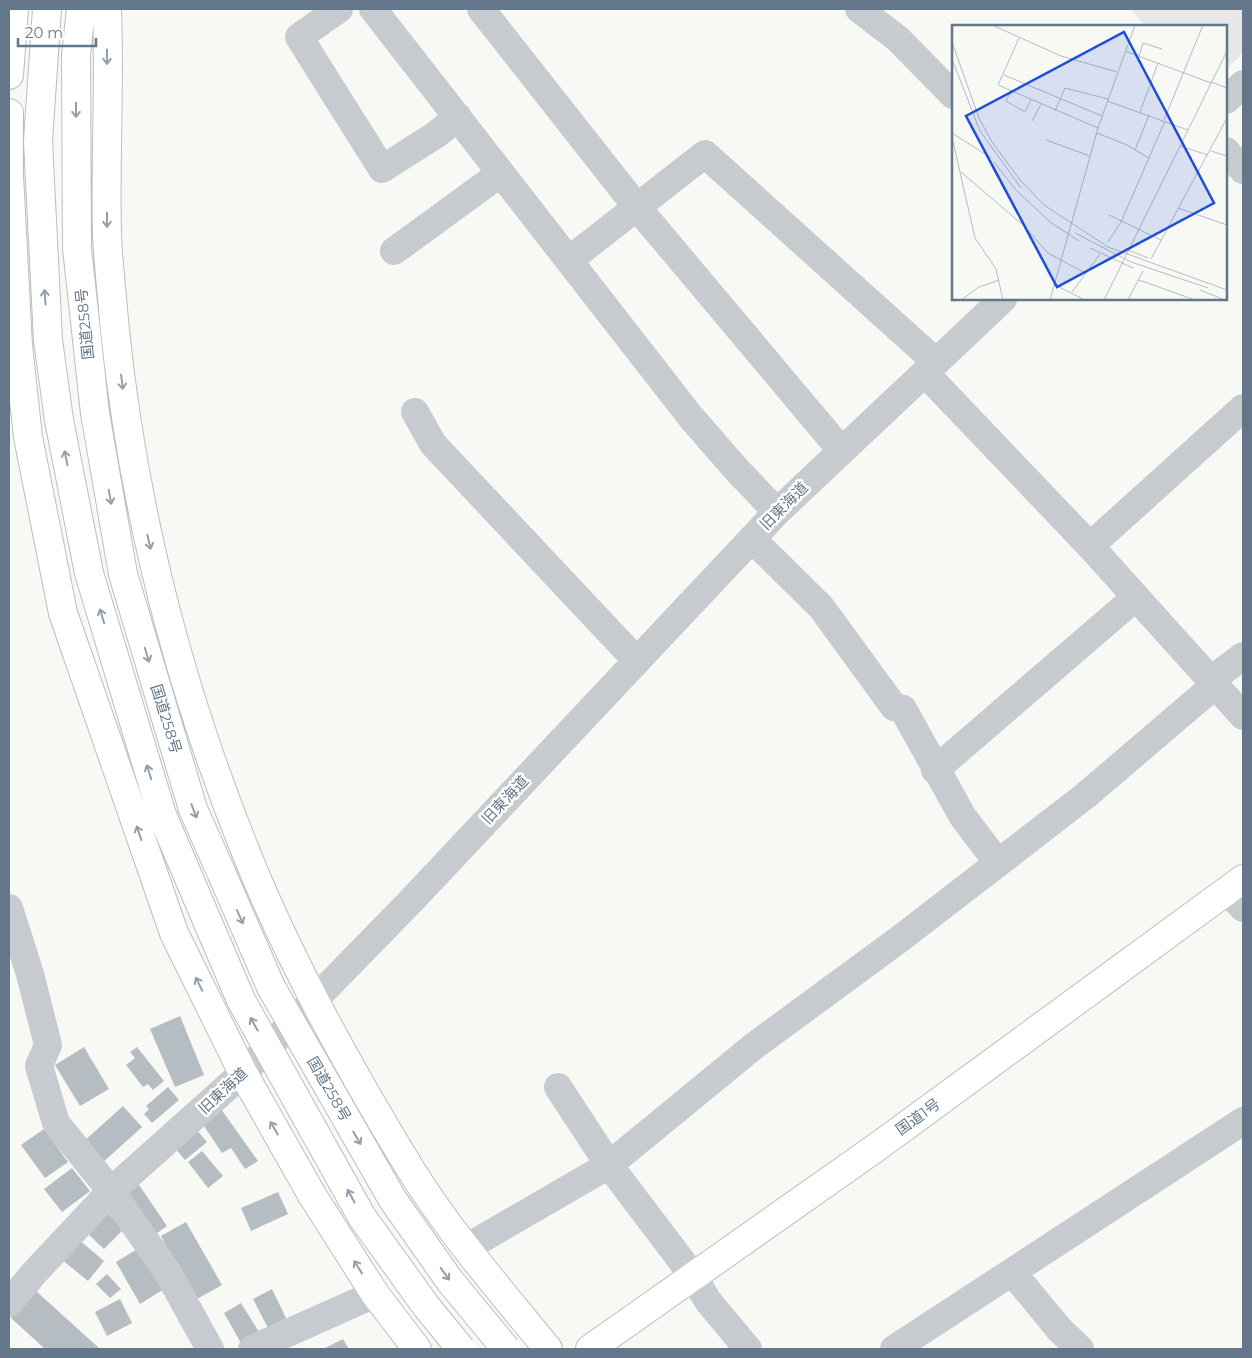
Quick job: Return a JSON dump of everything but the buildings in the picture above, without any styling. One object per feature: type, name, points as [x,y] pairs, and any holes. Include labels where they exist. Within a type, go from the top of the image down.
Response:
[{"type":"highway","points":[[9,76],[14,9]]},
{"type":"highway","points":[[47,9],[38,141],[48,340],[59,420],[89,573],[162,815],[241,1000],[362,1217],[426,1306],[460,1349]]},
{"type":"highway","name":"国道258号","points":[[81,9],[76,55],[77,248],[95,413],[123,574],[193,808],[271,987],[393,1200],[450,1281],[506,1349]]},
{"type":"highway","points":[[107,9],[107,236],[115,324],[132,455],[148,541],[198,720],[222,790],[251,864],[315,999],[412,1172],[466,1248],[548,1349]]},
{"type":"highway","points":[[9,113],[13,337],[28,437],[63,613],[174,933],[243,1074],[312,1195],[375,1294],[417,1349]]},
{"type":"highway","name":"国道1号","points":[[590,1349],[1238,893]]},
{"type":"street","points":[[339,9],[299,37],[382,168],[437,134],[458,118]]},
{"type":"street","points":[[373,9],[690,416],[736,469],[777,512]]},
{"type":"street","points":[[481,9],[636,206],[841,450]]},
{"type":"street","points":[[859,9],[898,39],[952,94]]},
{"type":"street","points":[[1227,99],[1243,84]]},
{"type":"street","points":[[1227,152],[1243,170]]},
{"type":"street","points":[[569,260],[704,154],[931,368],[1243,716]]},
{"type":"street","points":[[394,251],[501,173]]},
{"type":"street","name":"旧東海道","points":[[9,1303],[111,1191],[243,1074],[410,902],[777,512],[1002,300]]},
{"type":"street","points":[[1090,546],[1243,408]]},
{"type":"street","points":[[415,412],[433,444],[637,661]]},
{"type":"street","points":[[752,539],[821,607],[894,707],[904,709],[935,770],[963,817],[998,863]]},
{"type":"street","points":[[935,770],[1136,597]]},
{"type":"street","points":[[466,1248],[609,1165],[754,1046],[1086,796],[1243,656]]},
{"type":"street","points":[[9,908],[30,974],[48,1045],[39,1066],[56,1123],[111,1191],[168,1272],[210,1349]]},
{"type":"street","points":[[558,1087],[609,1165],[694,1276],[708,1301],[748,1349]]},
{"type":"street","points":[[894,1349],[1243,1121]]},
{"type":"street","points":[[1012,1272],[1059,1328],[1080,1349]]},
{"type":"street","points":[[252,1349],[375,1294]]},
{"type":"shaded area","points":[[1131,9],[1243,9],[1243,53],[1227,68],[1227,25],[1144,25]]}]
